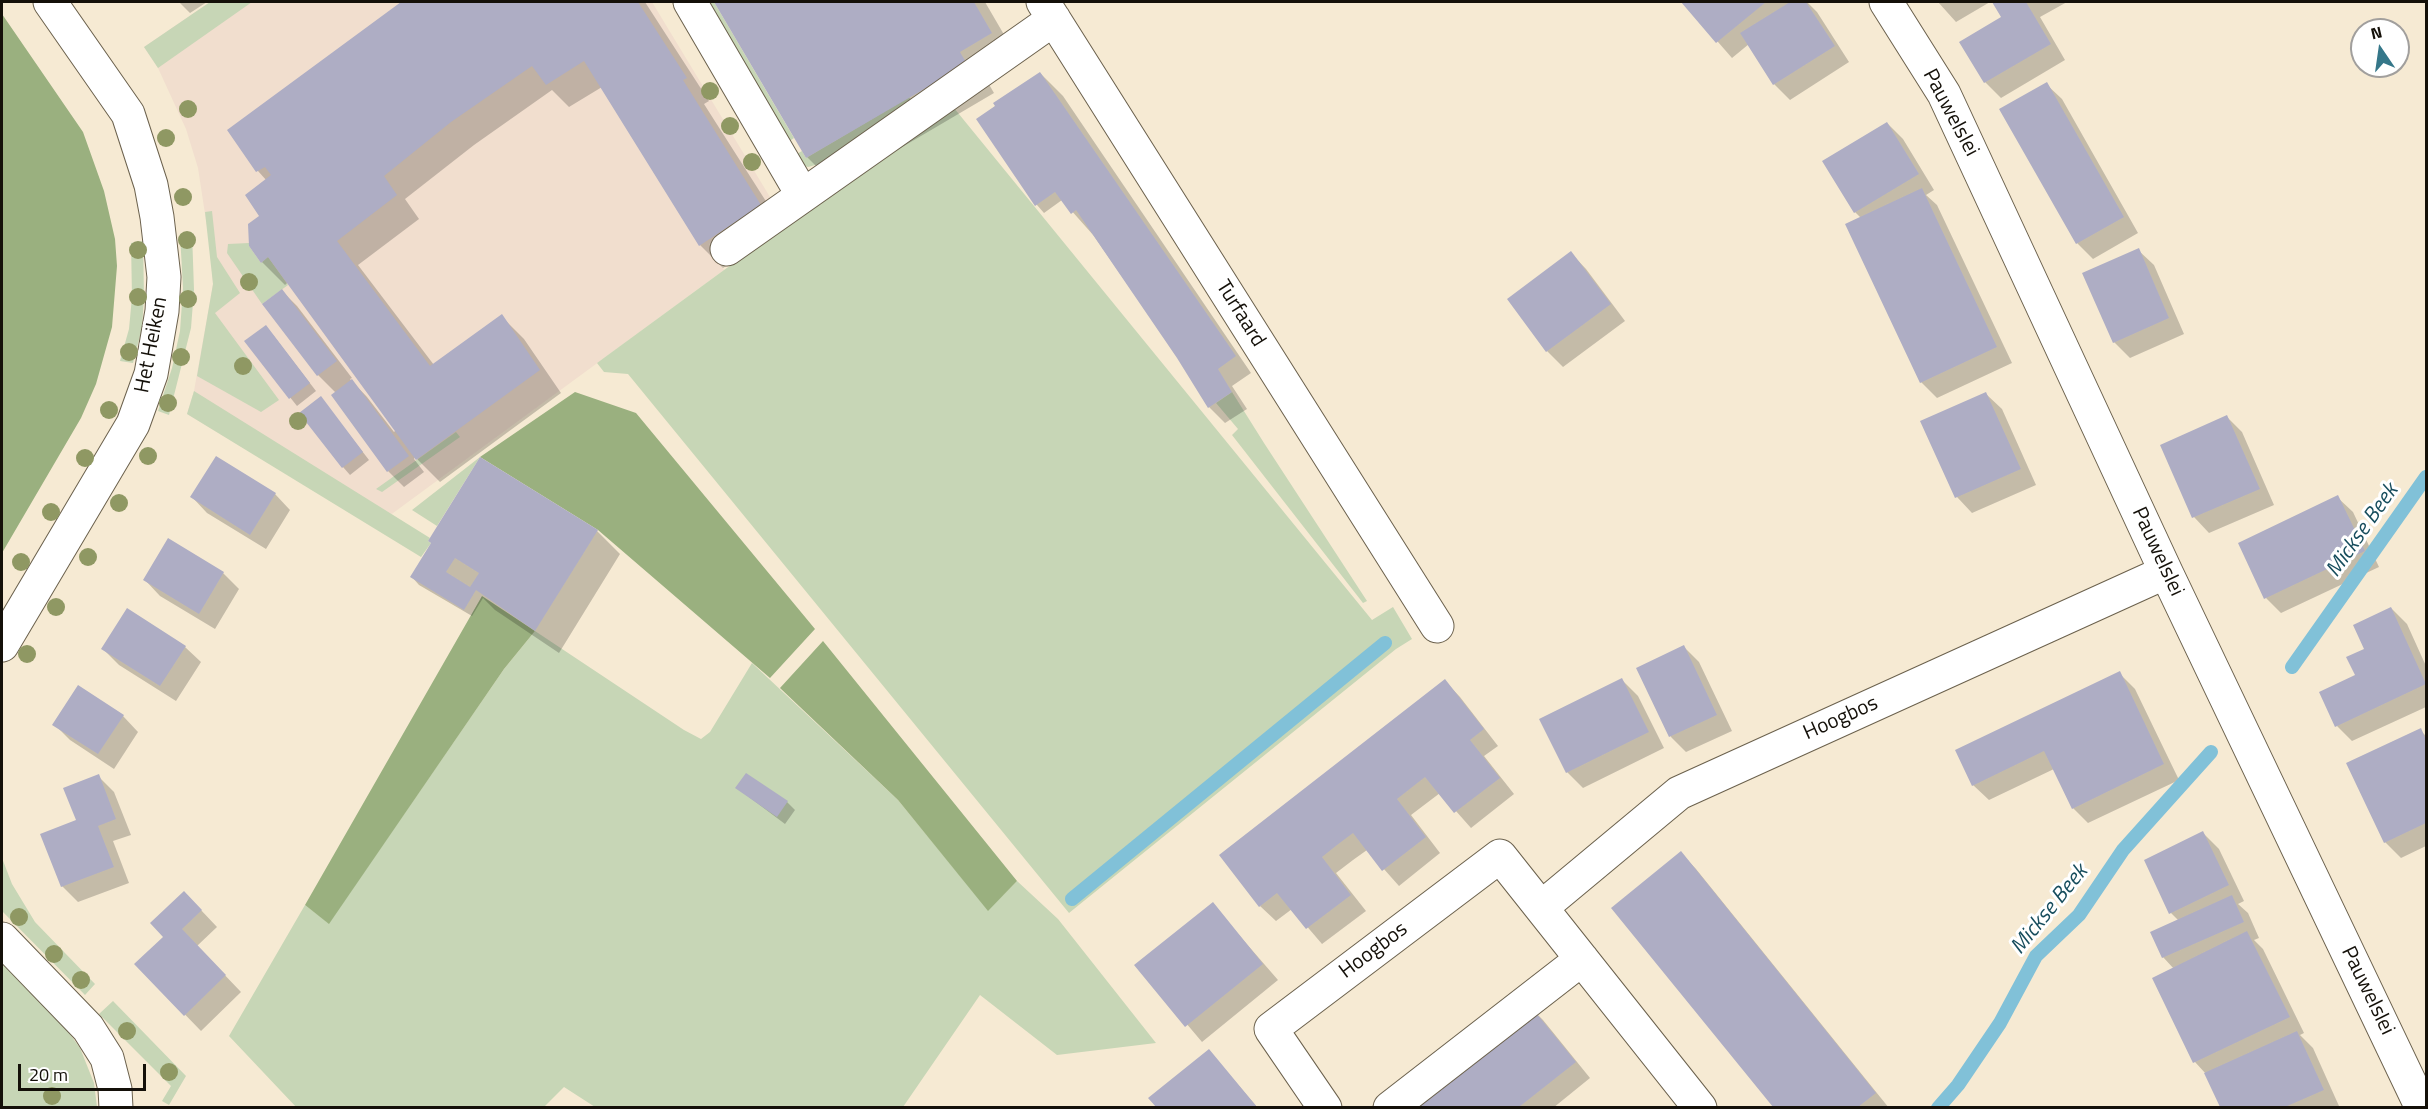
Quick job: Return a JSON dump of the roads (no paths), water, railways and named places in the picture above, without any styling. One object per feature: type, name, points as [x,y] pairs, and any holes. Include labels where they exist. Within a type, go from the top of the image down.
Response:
[{"type":"street","name":"Het Heiken","points":[[2,645],[133,424],[151,374],[162,311],[164,277],[158,217],[152,185],[128,114],[50,2]]},
{"type":"street","points":[[690,2],[802,194]]},
{"type":"street","name":"Pauwelslei","points":[[1886,2],[1944,94],[2166,572],[2422,1107]]},
{"type":"street","points":[[727,249],[1048,10]]},
{"type":"street","name":"Turfaard","points":[[1048,10],[1437,626]]},
{"type":"street","name":"Hoogbos","points":[[1542,908],[1679,793],[2166,572]]},
{"type":"street","name":"Hoogbos","points":[[1326,1107],[1271,1029],[1500,856],[1700,1107]]},
{"type":"street","points":[[2,939],[88,1028],[107,1058],[115,1089],[116,1107]]},
{"type":"street","points":[[1390,1107],[1582,959]]},
{"type":"waterway","name":"Mickse Beek","points":[[2292,667],[2426,477]]},
{"type":"waterway","points":[[1072,899],[1385,643]]},
{"type":"waterway","name":"Mickse Beek","points":[[1938,1108],[1958,1085],[2000,1023],[2036,956],[2079,915],[2123,850],[2211,752]]}]
